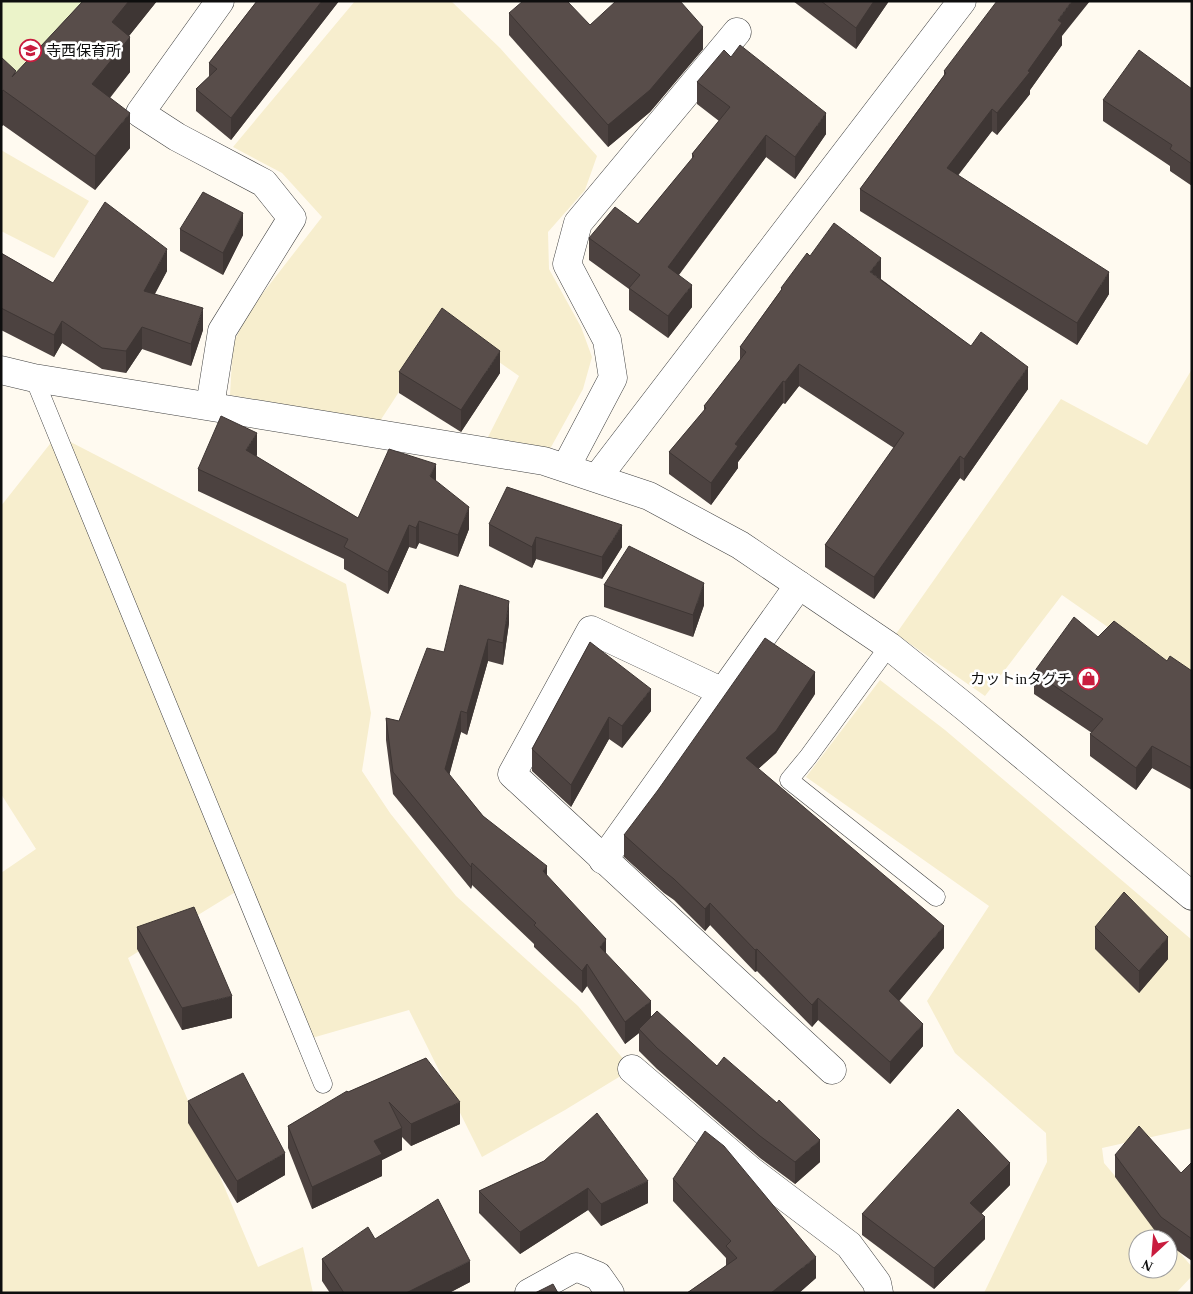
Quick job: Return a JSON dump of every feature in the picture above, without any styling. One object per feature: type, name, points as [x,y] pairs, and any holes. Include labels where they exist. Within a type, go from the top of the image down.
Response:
[{"type":"street","points":[[210,406],[222,331],[292,218],[264,183],[177,137],[140,112],[220,1]]},
{"type":"street","points":[[596,478],[962,1]]},
{"type":"street","points":[[566,467],[613,378],[607,340],[567,264],[578,223],[737,32]]},
{"type":"street","points":[[1,370],[34,378],[535,459],[566,467],[649,496],[740,545],[889,646],[1192,896]]},
{"type":"street","points":[[603,860],[799,585]]},
{"type":"street","points":[[723,692],[591,630],[512,774],[832,1070]]},
{"type":"street","points":[[632,1069],[750,1170],[849,1245],[873,1289]]},
{"type":"street","points":[[530,1293],[576,1267],[598,1276],[610,1293]]},
{"type":"lane","points":[[34,378],[323,1084]]},
{"type":"lane","points":[[889,646],[789,780],[936,897]]},
{"type":"shaded area","points":[[355,1],[451,1],[500,48],[597,156],[585,190],[548,232],[549,269],[581,327],[592,357],[583,389],[550,449],[488,437],[519,376],[444,323],[380,421],[230,395],[233,343],[252,307],[322,217],[282,173],[233,147]]},
{"type":"shaded area","points":[[1,150],[89,201],[54,258],[1,231]]},
{"type":"shaded area","points":[[1192,369],[1192,686],[1062,595],[985,696],[896,634],[1061,399],[1147,445]]},
{"type":"shaded area","points":[[57,435],[346,584],[371,713],[362,771],[390,813],[456,896],[578,1006],[632,1069],[482,1157],[409,1010],[305,1040],[242,888],[128,958],[258,1267],[303,1247],[313,1293],[1,1293],[1,873],[36,849],[1,794],[1,506]]},
{"type":"shaded area","points":[[880,680],[945,730],[1192,940],[1192,1128],[1102,1148],[1104,1163],[1160,1229],[1128,1229],[1128,1279],[1178,1279],[1178,1250],[1192,1267],[1192,1276],[1176,1293],[984,1293],[1047,1162],[1046,1133],[955,1053],[927,1001],[989,906],[806,777]]},
{"type":"green space","name":"寺西保育所","points":[[1,1],[93,1],[23,101],[1,83]]},
{"type":"building","points":[[83,1],[129,1],[112,22],[130,37],[92,84],[130,113],[95,156],[3,90],[1,93],[1,57],[16,71],[12,77]]},
{"type":"building","points":[[257,1],[322,1],[231,118],[196,89],[217,69],[209,63]]},
{"type":"building","points":[[523,1],[567,1],[590,25],[616,1],[680,1],[703,27],[650,90],[608,125],[509,13]]},
{"type":"building","points":[[821,1],[874,1],[856,28]]},
{"type":"building","points":[[997,1],[1072,1],[1058,20],[1062,23],[1028,71],[1030,72],[997,113],[992,109],[947,168],[1109,272],[1077,323],[860,189],[946,73],[944,71]]},
{"type":"building","points":[[740,45],[826,113],[795,157],[766,135],[668,267],[692,285],[668,316],[629,288],[640,275],[589,238],[615,207],[638,224],[694,156],[692,154],[730,107],[697,82],[724,50],[731,57]]},
{"type":"building","points":[[1139,50],[1192,89],[1192,164],[1170,149],[1172,145],[1103,100]]},
{"type":"building","points":[[203,192],[243,213],[223,253],[180,229]]},
{"type":"building","points":[[105,202],[167,249],[144,291],[203,308],[191,344],[142,327],[126,351],[102,348],[62,321],[54,335],[1,308],[1,253],[53,283]]},
{"type":"building","points":[[834,223],[881,258],[870,272],[971,346],[981,332],[1028,367],[964,459],[960,456],[874,577],[825,545],[904,433],[799,364],[785,382],[783,381],[735,444],[738,446],[711,483],[669,452],[706,408],[704,406],[746,352],[740,347],[781,288],[807,253],[810,256]]},
{"type":"building","points":[[442,308],[500,351],[461,410],[399,372]]},
{"type":"building","points":[[221,416],[257,433],[246,450],[358,518],[389,449],[436,464],[430,476],[469,507],[458,535],[419,521],[416,528],[409,525],[388,572],[344,547],[348,539],[198,469]]},
{"type":"building","points":[[507,487],[622,525],[602,557],[536,537],[532,547],[489,524]]},
{"type":"building","points":[[629,546],[704,583],[693,615],[604,585]]},
{"type":"building","points":[[460,585],[509,601],[503,643],[488,639],[467,713],[461,711],[445,769],[483,816],[547,866],[543,871],[606,939],[600,947],[651,1001],[625,1022],[587,964],[582,971],[534,925],[536,923],[472,863],[471,867],[393,772],[386,718],[399,721],[427,648],[444,652]]},
{"type":"building","points":[[1074,617],[1098,637],[1114,621],[1167,661],[1170,656],[1192,671],[1192,768],[1152,746],[1136,768],[1090,734],[1103,719],[1034,672]]},
{"type":"building","points":[[765,638],[815,672],[776,731],[746,758],[944,926],[889,991],[923,1024],[890,1062],[818,998],[812,1005],[710,903],[705,909],[624,835]]},
{"type":"building","points":[[590,642],[651,689],[622,726],[609,717],[571,785],[532,749]]},
{"type":"building","points":[[1124,892],[1168,937],[1139,971],[1095,927]]},
{"type":"building","points":[[194,907],[232,996],[182,1008],[137,927]]},
{"type":"building","points":[[657,1011],[717,1066],[724,1057],[777,1103],[779,1100],[820,1140],[795,1162],[760,1136],[657,1048],[639,1029]]},
{"type":"building","points":[[426,1058],[460,1102],[411,1124],[389,1102],[402,1128],[374,1141],[382,1154],[312,1187],[288,1126],[347,1091]]},
{"type":"building","points":[[243,1073],[285,1153],[237,1181],[188,1101]]},
{"type":"building","points":[[958,1109],[1010,1163],[970,1203],[985,1217],[934,1268],[862,1214]]},
{"type":"building","points":[[597,1113],[648,1181],[601,1204],[588,1188],[520,1232],[479,1191],[544,1161]]},
{"type":"building","points":[[1139,1126],[1181,1173],[1192,1162],[1192,1239],[1161,1217],[1115,1155]]},
{"type":"building","points":[[705,1131],[724,1146],[816,1257],[771,1293],[687,1293],[737,1258],[726,1246],[731,1241],[673,1179]]},
{"type":"building","points":[[438,1199],[470,1261],[406,1293],[344,1293],[322,1259],[368,1227],[375,1239]]},
{"type":"building","points":[[553,1284],[558,1293],[535,1293]]},
{"type":"place","name":"寺西保育所","points":[[30,51]]},
{"type":"place","name":"カットinタグチ","points":[[1088,679]]}]
